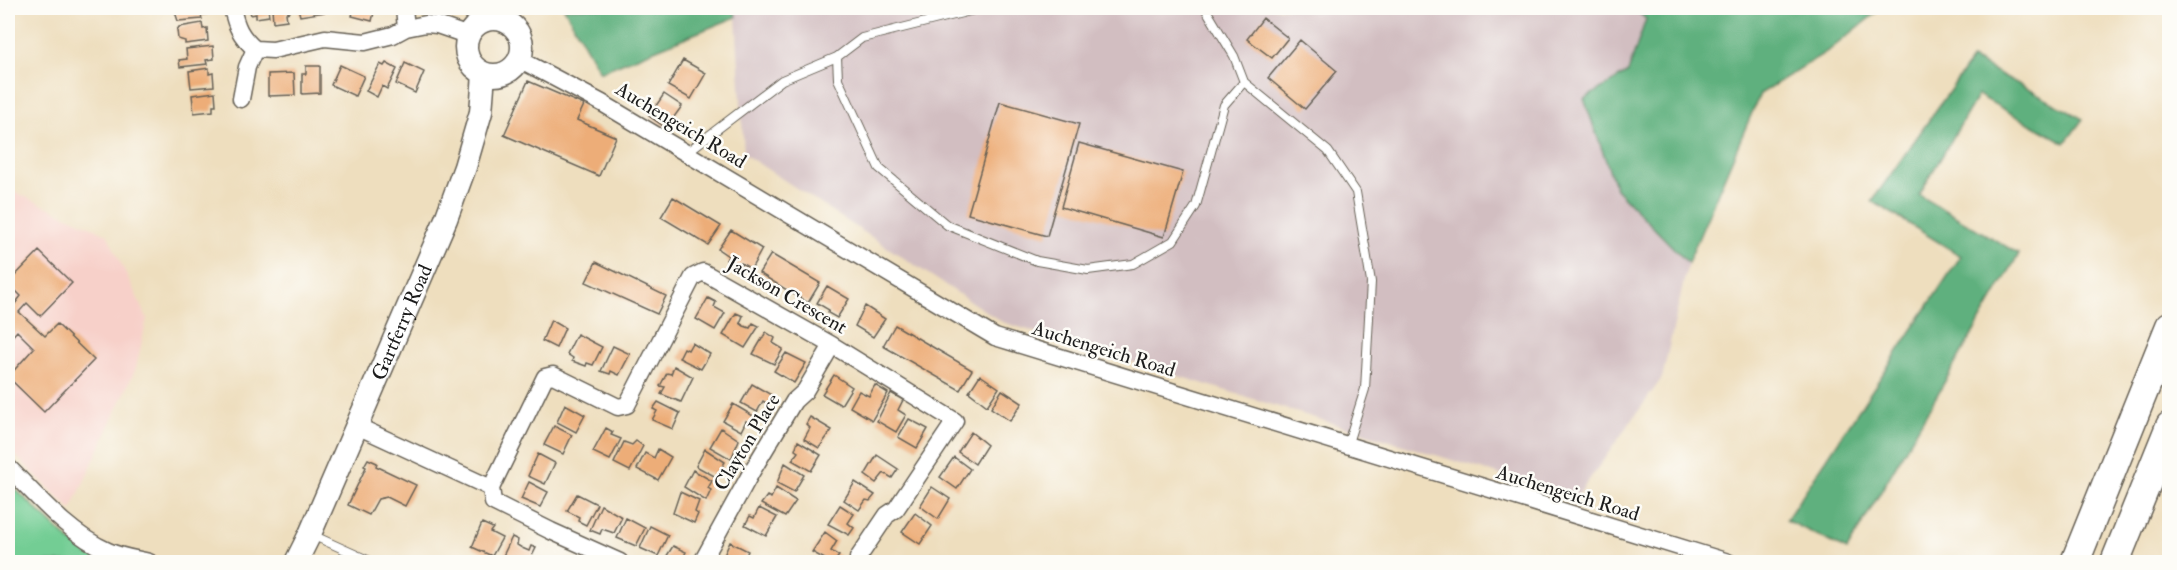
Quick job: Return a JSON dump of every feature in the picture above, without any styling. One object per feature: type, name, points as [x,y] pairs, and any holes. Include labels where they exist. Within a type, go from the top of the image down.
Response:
[{"type":"highway","points":[[2075,562],[2169,326]]},
{"type":"highway","points":[[2115,562],[2169,426]]},
{"type":"street","points":[[232,8],[240,34],[255,49],[273,50],[337,37],[365,42],[393,35],[406,28],[426,24],[438,25],[469,36]]},
{"type":"street","points":[[404,8],[406,28]]},
{"type":"street","points":[[512,14],[520,37],[519,59],[514,67],[506,72],[495,75],[484,74],[469,58],[465,44],[469,36],[475,27],[486,21],[512,14]]},
{"type":"street","points":[[240,99],[247,67],[255,49]]},
{"type":"street","name":"Auchengeich Road","points":[[519,59],[602,103],[995,337],[1728,562]]},
{"type":"street","name":"Gartferry Road","points":[[296,562],[446,219],[465,167],[481,112],[484,74]]},
{"type":"street","name":"Jackson Crescent","points":[[491,488],[544,377],[553,375],[618,407],[627,405],[693,277],[704,272],[832,345],[955,421],[896,509],[887,515],[858,558],[858,562]]},
{"type":"street","name":"Clayton Place","points":[[702,562],[782,421],[794,401],[805,391],[832,345]]},
{"type":"street","points":[[357,426],[491,488],[494,502],[550,531],[620,562]]},
{"type":"street","points":[[8,467],[56,514],[90,542],[110,552],[149,562]]},
{"type":"lane","points":[[686,153],[782,80],[837,57],[862,38],[982,8]]},
{"type":"lane","points":[[1205,8],[1234,56],[1244,82],[1328,151],[1356,192],[1371,282],[1365,389],[1347,446]]},
{"type":"lane","points":[[837,57],[838,79],[879,168],[947,225],[1037,261],[1088,270],[1133,264],[1173,241],[1196,206],[1224,105],[1244,82]]},
{"type":"lane","points":[[310,534],[372,562]]},
{"type":"shaded area","points":[[734,8],[1633,8],[1646,19],[1628,72],[1616,189],[1688,263],[1662,378],[1576,498],[1002,322],[744,154]]},
{"type":"shaded area","points":[[8,189],[107,234],[147,318],[136,368],[71,510],[8,448]]},
{"type":"green space","points":[[564,8],[734,8],[736,17],[600,72]]},
{"type":"green space","points":[[1633,8],[1882,8],[1831,49],[1760,94],[1688,263],[1616,189],[1584,99],[1628,72],[1646,19]]},
{"type":"green space","points":[[1972,59],[2083,119],[2065,143],[1978,95],[1919,195],[2019,254],[1847,550],[1786,520],[1961,256],[1872,201]]},
{"type":"green space","points":[[8,482],[69,540],[106,562],[8,562]]},
{"type":"building","points":[[208,8],[209,14],[201,15],[202,19],[178,21],[174,9]]},
{"type":"building","points":[[249,8],[268,8],[269,16],[256,18],[256,14],[251,15]]},
{"type":"building","points":[[272,8],[290,8],[290,12],[286,13],[287,20],[273,22]]},
{"type":"building","points":[[298,8],[325,8],[326,12],[300,16]]},
{"type":"building","points":[[354,8],[375,8],[372,21],[352,16]]},
{"type":"building","points":[[432,8],[452,8],[451,14],[431,11]]},
{"type":"building","points":[[1263,18],[1288,38],[1272,58],[1247,39]]},
{"type":"building","points":[[202,23],[203,29],[207,28],[208,41],[185,44],[185,41],[178,39],[179,27]]},
{"type":"building","points":[[1300,40],[1337,71],[1305,109],[1268,78]]},
{"type":"building","points":[[213,46],[214,59],[206,60],[207,64],[180,67],[179,60],[187,59],[186,49]]},
{"type":"building","points":[[683,60],[706,73],[691,99],[668,86]]},
{"type":"building","points":[[386,63],[397,69],[387,89],[382,86],[377,97],[366,91],[380,64],[384,66]]},
{"type":"building","points":[[405,63],[424,72],[415,93],[396,84]]},
{"type":"building","points":[[340,65],[364,76],[355,96],[331,85]]},
{"type":"building","points":[[306,66],[320,66],[320,93],[302,94],[302,74],[306,74]]},
{"type":"building","points":[[209,68],[209,74],[213,73],[214,86],[191,88],[189,71]]},
{"type":"building","points":[[294,73],[295,95],[268,96],[268,74]]},
{"type":"building","points":[[528,81],[584,105],[577,120],[616,137],[599,176],[504,135]]},
{"type":"building","points":[[215,92],[216,105],[213,105],[213,111],[194,113],[192,95]]},
{"type":"building","points":[[664,94],[682,106],[666,128],[649,116]]},
{"type":"building","points":[[1000,102],[1079,124],[1047,236],[968,214]]},
{"type":"building","points":[[1079,143],[1183,172],[1164,237],[1061,207]]},
{"type":"building","points":[[673,197],[721,226],[708,245],[661,217]]},
{"type":"building","points":[[731,230],[762,249],[751,269],[741,263],[738,268],[726,260],[728,256],[718,249]]},
{"type":"building","points":[[39,251],[72,283],[40,316],[27,303],[19,312],[45,336],[57,324],[94,360],[44,412],[8,377],[34,348],[17,331],[8,341],[8,299],[14,305],[21,296],[8,283]]},
{"type":"building","points":[[771,254],[820,283],[808,303],[759,273]]},
{"type":"building","points":[[596,262],[666,296],[657,314],[586,282]]},
{"type":"building","points":[[827,286],[849,299],[837,318],[817,303]]},
{"type":"building","points":[[708,298],[716,302],[714,307],[725,313],[715,330],[696,319]]},
{"type":"building","points":[[865,306],[885,319],[873,337],[855,326]]},
{"type":"building","points":[[736,313],[743,316],[740,323],[744,326],[750,328],[753,323],[759,326],[745,348],[723,335]]},
{"type":"building","points":[[551,320],[565,328],[556,348],[542,341]]},
{"type":"building","points":[[895,325],[972,370],[960,390],[883,346]]},
{"type":"building","points":[[766,332],[775,338],[773,343],[783,349],[774,364],[753,354]]},
{"type":"building","points":[[577,334],[602,347],[593,365],[587,363],[586,366],[572,361],[573,358],[567,354]]},
{"type":"building","points":[[692,343],[710,354],[701,369],[679,358],[684,348],[688,350]]},
{"type":"building","points":[[613,346],[630,354],[619,375],[611,371],[610,374],[601,371]]},
{"type":"building","points":[[786,353],[806,363],[794,383],[774,371]]},
{"type":"building","points":[[674,366],[693,377],[681,402],[661,394],[665,387],[660,386],[667,373],[671,374]]},
{"type":"building","points":[[834,375],[852,387],[841,405],[822,394]]},
{"type":"building","points":[[980,375],[999,388],[987,406],[969,392]]},
{"type":"building","points":[[752,384],[773,396],[768,404],[763,401],[757,412],[741,403]]},
{"type":"building","points":[[875,385],[888,393],[872,420],[850,407],[859,391],[869,396]]},
{"type":"building","points":[[1002,390],[1022,403],[1010,421],[991,408]]},
{"type":"building","points":[[891,393],[903,400],[898,410],[906,415],[896,432],[877,421]]},
{"type":"building","points":[[658,402],[680,413],[673,429],[652,420],[657,411],[653,409]]},
{"type":"building","points":[[565,404],[585,415],[576,432],[557,422]]},
{"type":"building","points":[[733,404],[755,417],[750,424],[746,421],[741,431],[723,421]]},
{"type":"building","points":[[810,417],[832,430],[819,448],[804,439],[810,428],[806,424]]},
{"type":"building","points":[[909,419],[928,429],[917,448],[898,437]]},
{"type":"building","points":[[554,426],[572,435],[563,454],[544,445]]},
{"type":"building","points":[[606,428],[613,432],[611,435],[621,439],[610,460],[593,452]]},
{"type":"building","points":[[721,428],[739,440],[731,459],[710,447]]},
{"type":"building","points":[[971,432],[987,445],[975,464],[958,452]]},
{"type":"building","points":[[636,441],[643,446],[630,471],[614,463],[624,442],[632,445]]},
{"type":"building","points":[[798,441],[821,455],[811,471],[792,460],[798,452],[795,450]]},
{"type":"building","points":[[658,449],[671,457],[658,480],[637,469],[645,453],[654,458]]},
{"type":"building","points":[[705,449],[725,462],[716,477],[696,466]]},
{"type":"building","points":[[538,454],[555,463],[545,484],[528,476]]},
{"type":"building","points":[[877,455],[898,469],[892,478],[884,473],[876,483],[865,475]]},
{"type":"building","points":[[954,457],[970,469],[957,489],[940,477]]},
{"type":"building","points":[[368,459],[377,463],[376,466],[416,485],[405,506],[387,497],[378,499],[369,515],[348,505]]},
{"type":"building","points":[[785,463],[804,475],[794,492],[777,483]]},
{"type":"building","points":[[693,470],[712,481],[708,488],[711,490],[706,501],[684,487]]},
{"type":"building","points":[[529,482],[548,492],[540,507],[521,499]]},
{"type":"building","points":[[855,482],[875,495],[870,501],[866,500],[859,510],[844,500]]},
{"type":"building","points":[[932,487],[950,499],[938,519],[920,506]]},
{"type":"building","points":[[776,488],[796,501],[785,517],[761,504],[767,496],[771,498]]},
{"type":"building","points":[[680,492],[699,501],[695,512],[698,514],[694,523],[673,513]]},
{"type":"building","points":[[577,494],[597,504],[586,525],[578,521],[579,517],[567,511]]},
{"type":"building","points":[[601,505],[622,517],[614,533],[602,529],[600,534],[590,530]]},
{"type":"building","points":[[840,505],[854,514],[848,523],[854,528],[849,535],[828,524]]},
{"type":"building","points":[[759,508],[777,517],[766,536],[745,525],[750,516],[754,518]]},
{"type":"building","points":[[915,513],[932,526],[920,544],[902,532]]},
{"type":"building","points":[[626,518],[645,528],[636,546],[617,538]]},
{"type":"building","points":[[482,523],[493,528],[490,532],[502,538],[492,556],[472,547]]},
{"type":"building","points":[[650,526],[668,535],[658,556],[640,548]]},
{"type":"building","points":[[825,532],[837,541],[831,551],[839,556],[834,562],[812,552]]},
{"type":"building","points":[[512,537],[518,540],[517,545],[522,548],[529,551],[531,546],[536,548],[529,562],[501,560]]},
{"type":"building","points":[[730,542],[748,551],[743,562],[721,562]]},
{"type":"building","points":[[673,546],[686,552],[681,562],[663,562]]}]
